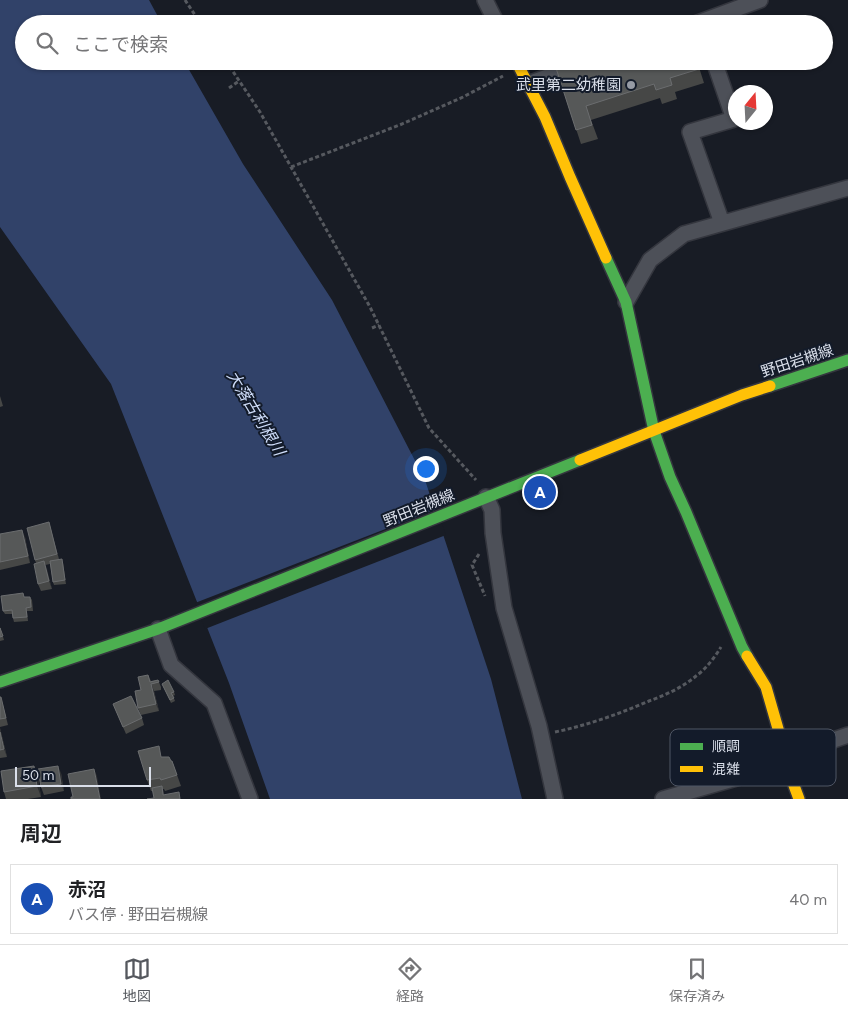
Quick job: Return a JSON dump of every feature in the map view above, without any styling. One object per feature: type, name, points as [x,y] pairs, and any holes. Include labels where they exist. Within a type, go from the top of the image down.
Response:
[{"type":"main road","points":[[521,70],[545,117],[626,302],[654,431],[670,477],[742,647],[766,687],[778,729]]},
{"type":"main road","name":"野田岩槻線","points":[[0,682],[158,629],[742,395],[848,360]]},
{"type":"main road","points":[[795,786],[799,799]]},
{"type":"street","points":[[485,0],[492,15]]},
{"type":"street","points":[[720,15],[760,0]]},
{"type":"street","points":[[528,84],[566,70]]},
{"type":"street","points":[[717,70],[734,119],[690,132],[722,223]]},
{"type":"street","points":[[626,302],[650,260],[684,234],[848,188]]},
{"type":"street","points":[[486,497],[492,510],[493,533],[504,608],[541,735],[555,799]]},
{"type":"street","points":[[158,629],[171,665],[214,703],[250,799]]},
{"type":"street","points":[[836,739],[848,735]]},
{"type":"street","points":[[663,799],[702,786]]},
{"type":"path","points":[[185,0],[195,15]]},
{"type":"path","points":[[232,70],[260,112],[370,307],[429,428],[474,477],[486,497]]},
{"type":"path","points":[[291,168],[402,124],[463,97],[508,70]]},
{"type":"path","points":[[229,88],[240,81]]},
{"type":"path","points":[[372,328],[379,325]]},
{"type":"path","points":[[541,735],[575,728],[624,712],[669,693],[697,676],[717,654],[733,627]]},
{"type":"water","name":"大落古利根川","points":[[0,0],[149,0],[157,15],[15,15],[15,70],[189,70],[243,164],[332,300],[425,480],[491,679],[522,799],[270,799],[229,683],[111,384],[0,227]]},
{"type":"pier","points":[[437,509],[446,535],[205,629],[195,603]]},
{"type":"building","points":[[557,70],[696,70],[670,78],[672,85],[656,90],[654,84],[586,106],[592,125],[576,130]]},
{"type":"building","points":[[49,522],[57,554],[35,560],[27,528]]},
{"type":"building","points":[[22,530],[28,556],[0,562],[0,534]]},
{"type":"building","points":[[62,559],[65,580],[53,582],[50,561]]},
{"type":"building","points":[[44,561],[49,581],[38,584],[34,564]]},
{"type":"building","points":[[23,593],[24,597],[30,597],[31,607],[26,608],[27,617],[13,618],[12,610],[3,611],[1,596]]},
{"type":"building","points":[[148,675],[150,682],[158,680],[159,682],[151,684],[156,704],[138,708],[135,691],[141,690],[138,677]]},
{"type":"building","points":[[168,680],[174,692],[171,693],[174,698],[170,700],[162,684]]},
{"type":"building","points":[[131,696],[142,718],[123,727],[113,704]]},
{"type":"building","points":[[0,697],[6,718],[0,719]]},
{"type":"building","points":[[0,732],[4,749],[0,750]]},
{"type":"building","points":[[159,746],[161,757],[169,757],[177,775],[161,780],[160,778],[147,780],[138,751]]},
{"type":"building","points":[[34,766],[37,786],[4,792],[1,771]]},
{"type":"building","points":[[58,766],[61,784],[41,787],[38,769]]},
{"type":"building","points":[[94,769],[100,799],[71,799],[73,797],[68,774]]},
{"type":"building","points":[[162,786],[163,795],[179,792],[180,799],[147,799],[154,798],[152,788]]},
{"type":"traffic: fast","points":[[606,258],[626,302],[654,431],[670,477],[747,656]]},
{"type":"traffic: fast","points":[[770,386],[848,360]]},
{"type":"traffic: fast","points":[[0,682],[158,629],[580,460]]},
{"type":"traffic: slow","points":[[521,70],[545,117],[606,258]]},
{"type":"traffic: slow","points":[[580,460],[742,395],[770,386]]},
{"type":"traffic: slow","points":[[747,656],[766,687],[778,729]]},
{"type":"traffic: slow","points":[[794,786],[799,799]]},
{"type":"place","name":"武里第二幼稚園","points":[[631,85]]},
{"type":"place","name":"赤沼","points":[[540,492]]}]
